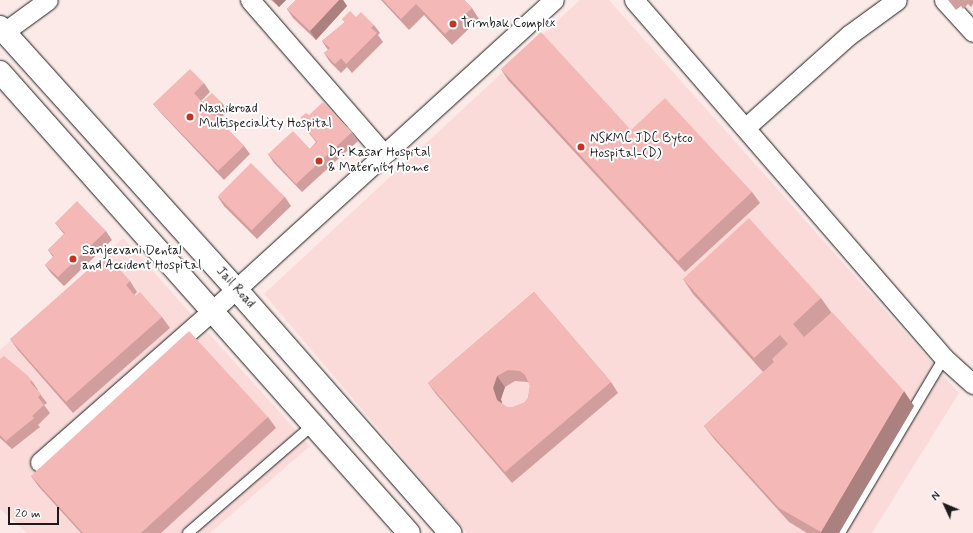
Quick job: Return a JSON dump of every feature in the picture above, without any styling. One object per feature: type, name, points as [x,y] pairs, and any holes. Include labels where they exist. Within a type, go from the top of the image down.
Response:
[{"type":"main road","name":"Jail Road","points":[[2,30],[236,289],[450,533]]},
{"type":"main road","points":[[0,72],[314,424],[409,533]]},
{"type":"street","points":[[2,30],[48,0]]},
{"type":"street","points":[[250,0],[384,154]]},
{"type":"street","points":[[40,462],[212,311],[554,0]]},
{"type":"street","points":[[634,0],[944,358],[973,384]]},
{"type":"street","points":[[745,128],[849,35],[897,0]]},
{"type":"street","points":[[944,0],[973,32]]},
{"type":"lane","points":[[840,533],[944,358]]},
{"type":"lane","points":[[188,533],[314,424]]},
{"type":"shaded area","name":"NSKMC JDC Bytco Hospital-(D)","points":[[580,0],[609,0],[959,393],[872,533],[467,533],[264,294]]},
{"type":"shaded area","points":[[123,238],[310,446],[210,533],[27,533],[0,509],[0,350]]},
{"type":"building","points":[[296,0],[339,0],[310,31],[287,9]]},
{"type":"building","points":[[383,0],[464,0],[472,8],[445,34],[416,4],[401,19]]},
{"type":"building","points":[[350,11],[356,17],[361,12],[374,25],[371,28],[377,33],[346,64],[341,58],[335,64],[324,53],[330,48],[322,41],[345,22],[342,19]]},
{"type":"building","points":[[541,32],[631,130],[665,98],[752,192],[678,261],[501,69]]},
{"type":"building","points":[[190,69],[204,83],[194,93],[202,102],[212,93],[222,103],[212,113],[244,146],[218,171],[153,104]]},
{"type":"building","points":[[323,102],[352,132],[296,184],[268,154],[293,131],[310,149],[317,142],[301,123],[301,117],[306,113],[309,115]]},
{"type":"building","points":[[251,163],[285,197],[252,230],[218,196]]},
{"type":"building","points":[[77,201],[106,231],[58,277],[45,265],[54,256],[48,250],[65,233],[55,223]]},
{"type":"building","points":[[749,218],[821,298],[793,324],[804,337],[832,312],[904,391],[821,532],[779,508],[704,426],[774,362],[772,359],[788,344],[780,335],[754,358],[683,279]]},
{"type":"building","points":[[106,254],[130,281],[126,285],[135,296],[140,292],[162,317],[66,402],[10,339]]},
{"type":"building","points":[[534,292],[611,382],[505,472],[428,383]],"holes":[[[508,370],[520,371],[525,375],[530,386],[528,398],[524,403],[513,407],[507,407],[497,400],[493,388],[497,376]]]},
{"type":"building","points":[[189,331],[268,417],[141,533],[83,533],[31,476]]},
{"type":"building","points":[[4,356],[32,381],[30,382],[41,394],[38,397],[44,405],[32,416],[34,418],[6,441],[0,435],[0,359]]},
{"type":"place","name":"Trimbak Complex","points":[[453,24]]},
{"type":"place","name":"Nashikroad Multispeciality Hospital","points":[[190,117]]},
{"type":"place","name":"NSKMC JDC Bytco Hospital-(D)","points":[[581,147]]},
{"type":"place","name":"Dr. Kasar Hospital & Maternity Home","points":[[319,161]]},
{"type":"place","name":"Sanjeevani Dental and Accident Hospital","points":[[73,259]]}]
